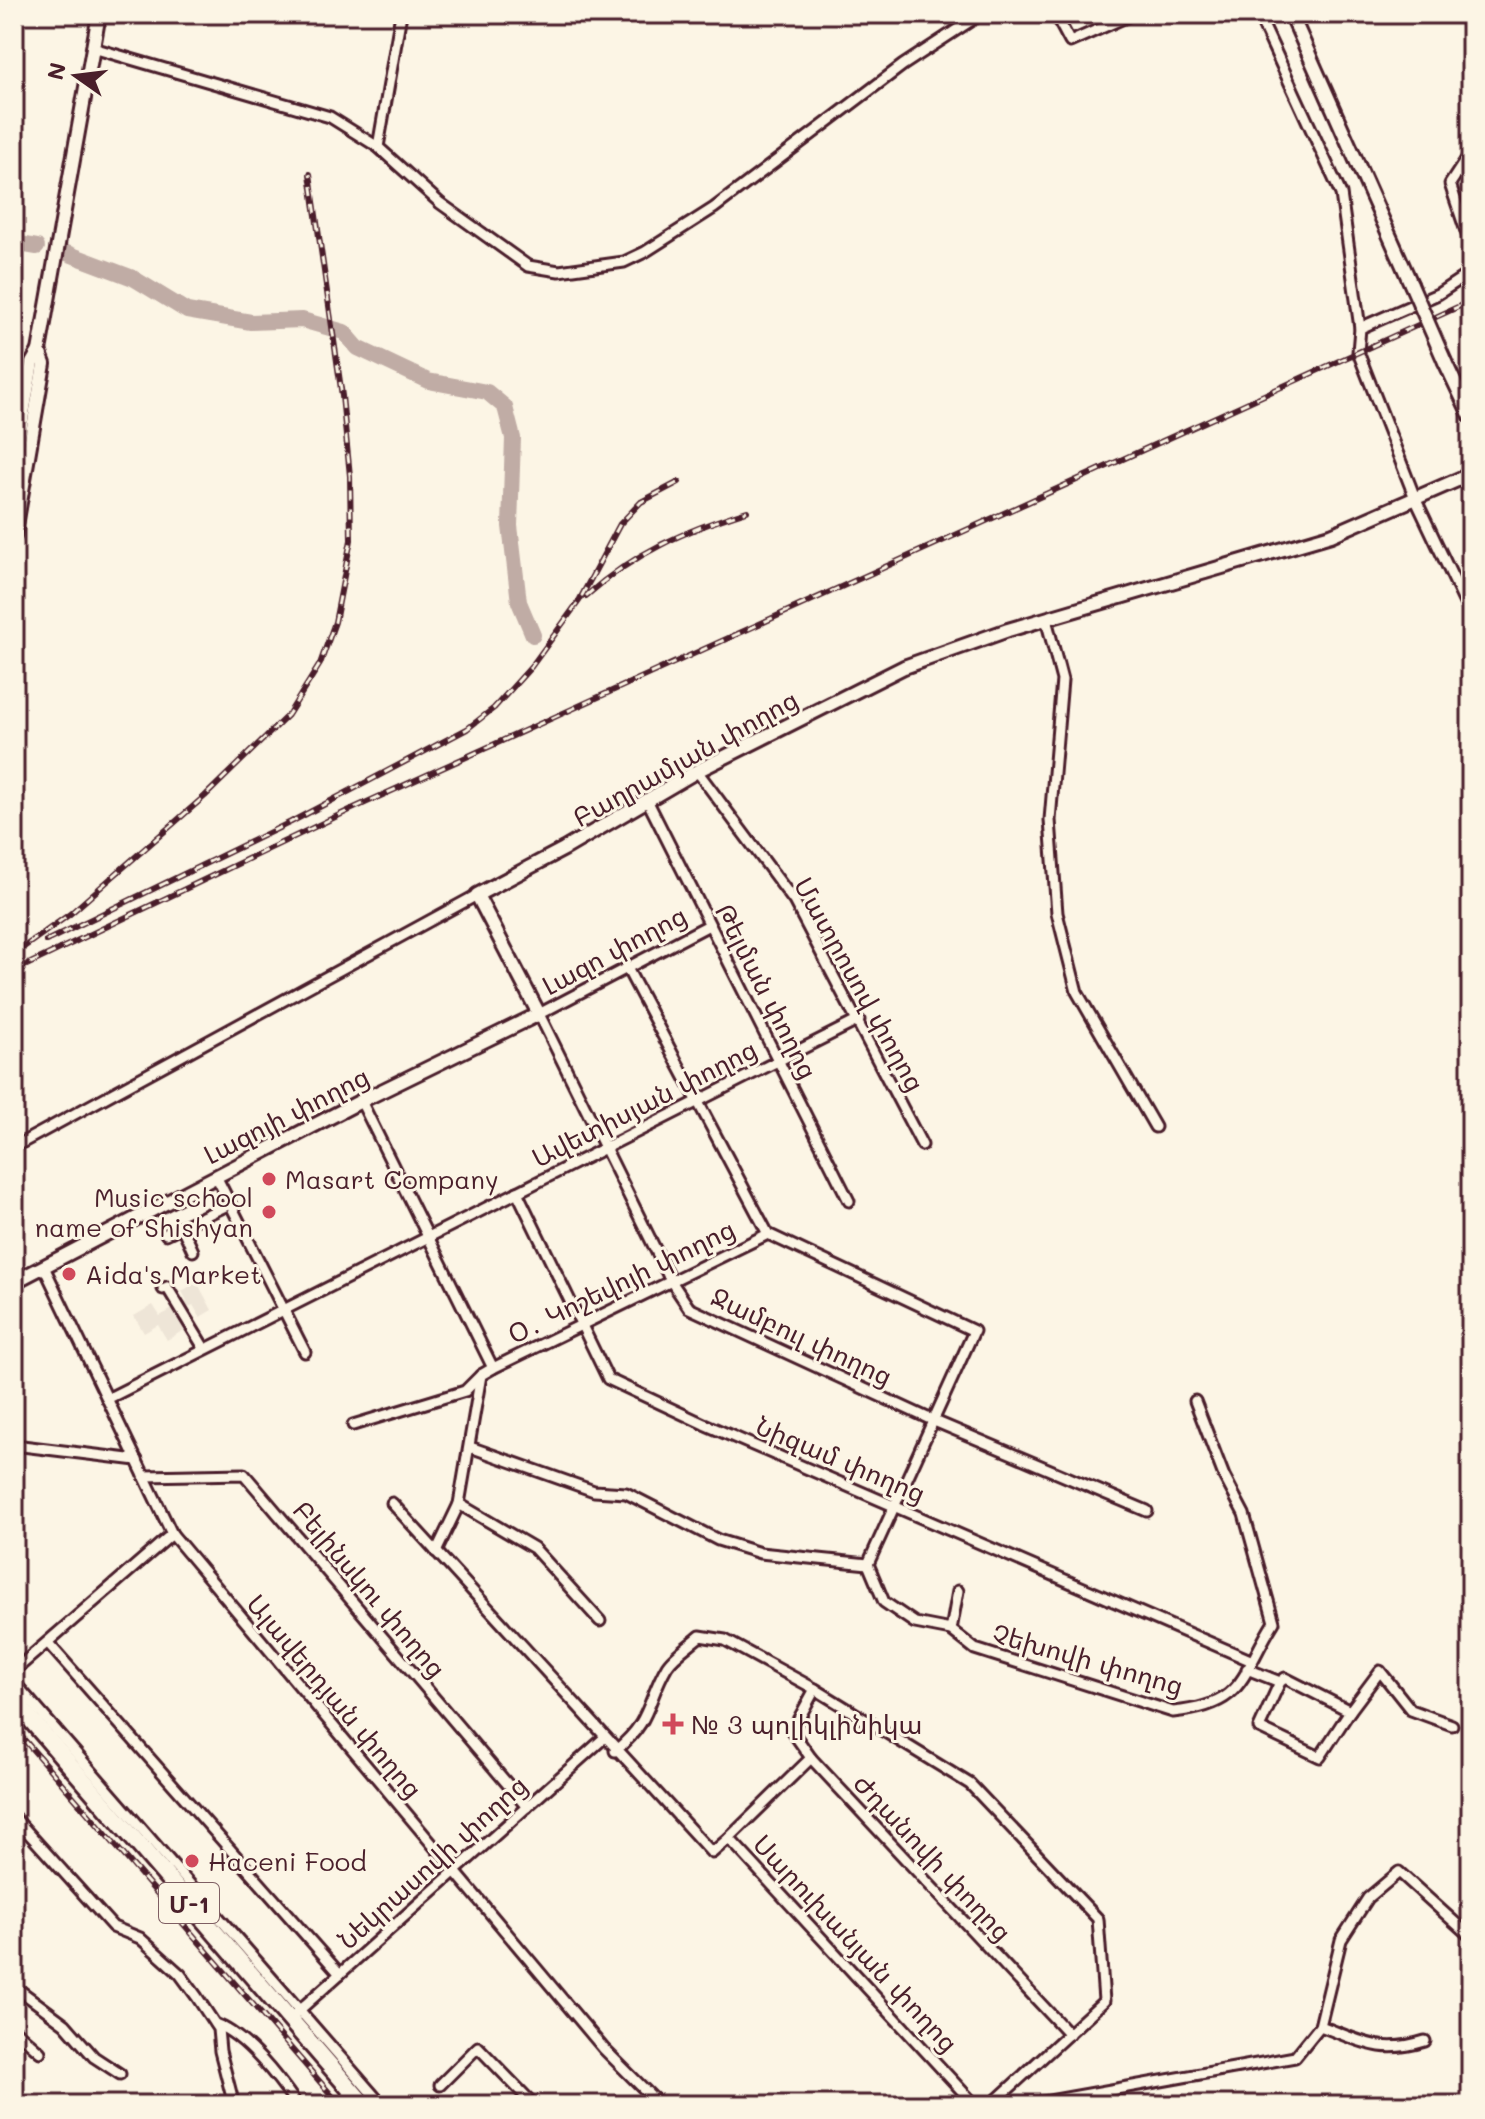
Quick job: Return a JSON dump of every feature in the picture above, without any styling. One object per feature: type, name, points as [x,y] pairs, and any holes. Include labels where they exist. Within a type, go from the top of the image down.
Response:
[{"type":"highway","name":"Մ-1","points":[[14,1700],[295,2014],[364,2105]]},
{"type":"street","points":[[14,465],[32,363],[39,351],[99,14]]},
{"type":"street","points":[[378,147],[401,14]]},
{"type":"street","points":[[93,48],[330,117],[378,147],[440,203],[528,266],[559,271],[624,262],[714,208],[903,65],[981,14]]},
{"type":"street","points":[[1055,14],[1070,42],[1133,14]]},
{"type":"street","points":[[1258,14],[1341,194],[1360,328],[1358,352],[1415,498],[1471,616]]},
{"type":"street","points":[[1291,14],[1471,417]]},
{"type":"street","points":[[1471,152],[1450,184],[1471,246]]},
{"type":"street","points":[[1360,328],[1438,294],[1471,272]]},
{"type":"street","points":[[14,537],[44,364],[39,351]]},
{"type":"street","name":"Բաղրամյան փողոց","points":[[14,1147],[477,895],[697,771],[904,667],[1046,619],[1331,535],[1471,474]]},
{"type":"street","points":[[1046,619],[1062,680],[1050,820],[1057,913],[1077,992],[1155,1127]]},
{"type":"street","name":"Մատրոսով փողոց","points":[[697,771],[794,901],[922,1145]]},
{"type":"street","name":"Թելման փողոց","points":[[647,800],[849,1201]]},
{"type":"street","name":"Ջամբուլ փողոց","points":[[477,895],[671,1281],[689,1308],[932,1420],[1147,1511]]},
{"type":"street","name":"Լազո փողոց","points":[[539,1014],[709,925]]},
{"type":"street","points":[[470,1447],[594,1491],[626,1493],[718,1540],[760,1553],[868,1564],[974,1331],[768,1234],[627,968]]},
{"type":"street","name":"Լազոյի փողոց","points":[[14,1282],[45,1269],[361,1101],[539,1014]]},
{"type":"street","name":"Ավետիսյան փողոց","points":[[107,1399],[859,1020]]},
{"type":"street","points":[[361,1101],[493,1368]]},
{"type":"street","points":[[216,1176],[305,1352]]},
{"type":"street","name":"Նիզամ փողոց","points":[[517,1192],[580,1328],[608,1379],[1248,1664],[1280,1682],[1285,1678],[1350,1711]]},
{"type":"street","points":[[166,1234],[230,1204]]},
{"type":"street","points":[[182,1227],[193,1251]]},
{"type":"street","name":"Օ․ Կոշեվոյի փողոց","points":[[481,1375],[768,1234]]},
{"type":"street","name":"Ալավերդյան փողոց","points":[[45,1269],[172,1534],[453,1873],[604,2049],[660,2105]]},
{"type":"street","points":[[163,1289],[167,1287],[204,1348]]},
{"type":"street","points":[[353,1425],[465,1391],[481,1375]]},
{"type":"street","points":[[436,1552],[459,1504],[481,1375]]},
{"type":"street","name":"Չեխովի փողոց","points":[[868,1564],[884,1602],[915,1623],[951,1630],[975,1649],[1173,1712],[1206,1708],[1239,1689],[1248,1664],[1274,1622],[1244,1514],[1224,1476],[1195,1401]]},
{"type":"street","points":[[14,1445],[137,1460]]},
{"type":"street","name":"Բելինսկու փողոց","points":[[144,1476],[244,1474],[527,1807]]},
{"type":"street","name":"Սարուխանյան փողոց","points":[[392,1503],[615,1751],[712,1853],[729,1838],[975,2105]]},
{"type":"street","points":[[459,1504],[534,1548],[600,1621]]},
{"type":"street","points":[[14,1671],[172,1534]]},
{"type":"street","points":[[951,1630],[958,1591]]},
{"type":"street","points":[[615,1751],[640,1726],[668,1665],[700,1636],[725,1640],[815,1689],[970,1784],[1098,1919],[1104,2001],[991,2105]]},
{"type":"street","points":[[48,1643],[340,1974]]},
{"type":"street","points":[[1280,1682],[1259,1728],[1320,1757],[1380,1671],[1411,1710],[1452,1725]]},
{"type":"street","points":[[14,1682],[295,2014],[382,2105]]},
{"type":"street","name":"Ժդանովի փողոց","points":[[815,1689],[792,1731],[811,1758],[1069,2034]]},
{"type":"street","name":"Նեկրասովի փողոց","points":[[295,2014],[604,1738]]},
{"type":"street","points":[[729,1838],[811,1758]]},
{"type":"street","points":[[14,1817],[113,1927],[140,1938],[180,1974],[215,2024],[234,2105]]},
{"type":"street","points":[[1027,2105],[1295,2057],[1320,2026],[1341,1940],[1368,1898],[1399,1872],[1471,1937]]},
{"type":"street","points":[[14,1986],[65,2024],[94,2057],[120,2074]]},
{"type":"street","points":[[215,2024],[225,2027],[261,2060],[297,2105]]},
{"type":"street","points":[[1320,2026],[1368,2046],[1399,2049],[1425,2041]]},
{"type":"street","points":[[14,2029],[40,2052]]},
{"type":"street","points":[[440,2085],[478,2047],[534,2105]]},
{"type":"shaded area","points":[[197,1282],[212,1310],[200,1317],[193,1305],[176,1314],[184,1330],[167,1340],[158,1325],[144,1333],[134,1316],[153,1305],[160,1316],[187,1301],[182,1291]]},
{"type":"waterway","points":[[14,243],[37,247]]},
{"type":"waterway","points":[[64,252],[133,278],[187,311],[251,322],[302,320],[344,332],[358,348],[428,381],[487,392],[505,407],[513,438],[510,526],[519,602],[533,635]]},
{"type":"railway","points":[[14,954],[70,914],[205,796],[288,715],[320,664],[335,622],[351,540],[350,476],[342,396],[310,174]]},
{"type":"railway","points":[[14,971],[354,808],[1471,301]]},
{"type":"railway","points":[[46,941],[291,822],[467,729],[494,708],[531,667],[579,601],[620,524],[641,502],[679,482]]},
{"type":"railway","points":[[586,596],[623,567],[662,544],[747,511]]},
{"type":"railway","points":[[14,1728],[340,2105]]},
{"type":"place","name":"Masart Company","points":[[269,1179]]},
{"type":"place","name":"Music school name of Shishyan","points":[[269,1212]]},
{"type":"place","name":"Aida's Market","points":[[69,1274]]},
{"type":"place","name":"№ 3 պոլիկլինիկա","points":[[673,1724]]},
{"type":"place","name":"Haceni Food","points":[[192,1861]]}]
